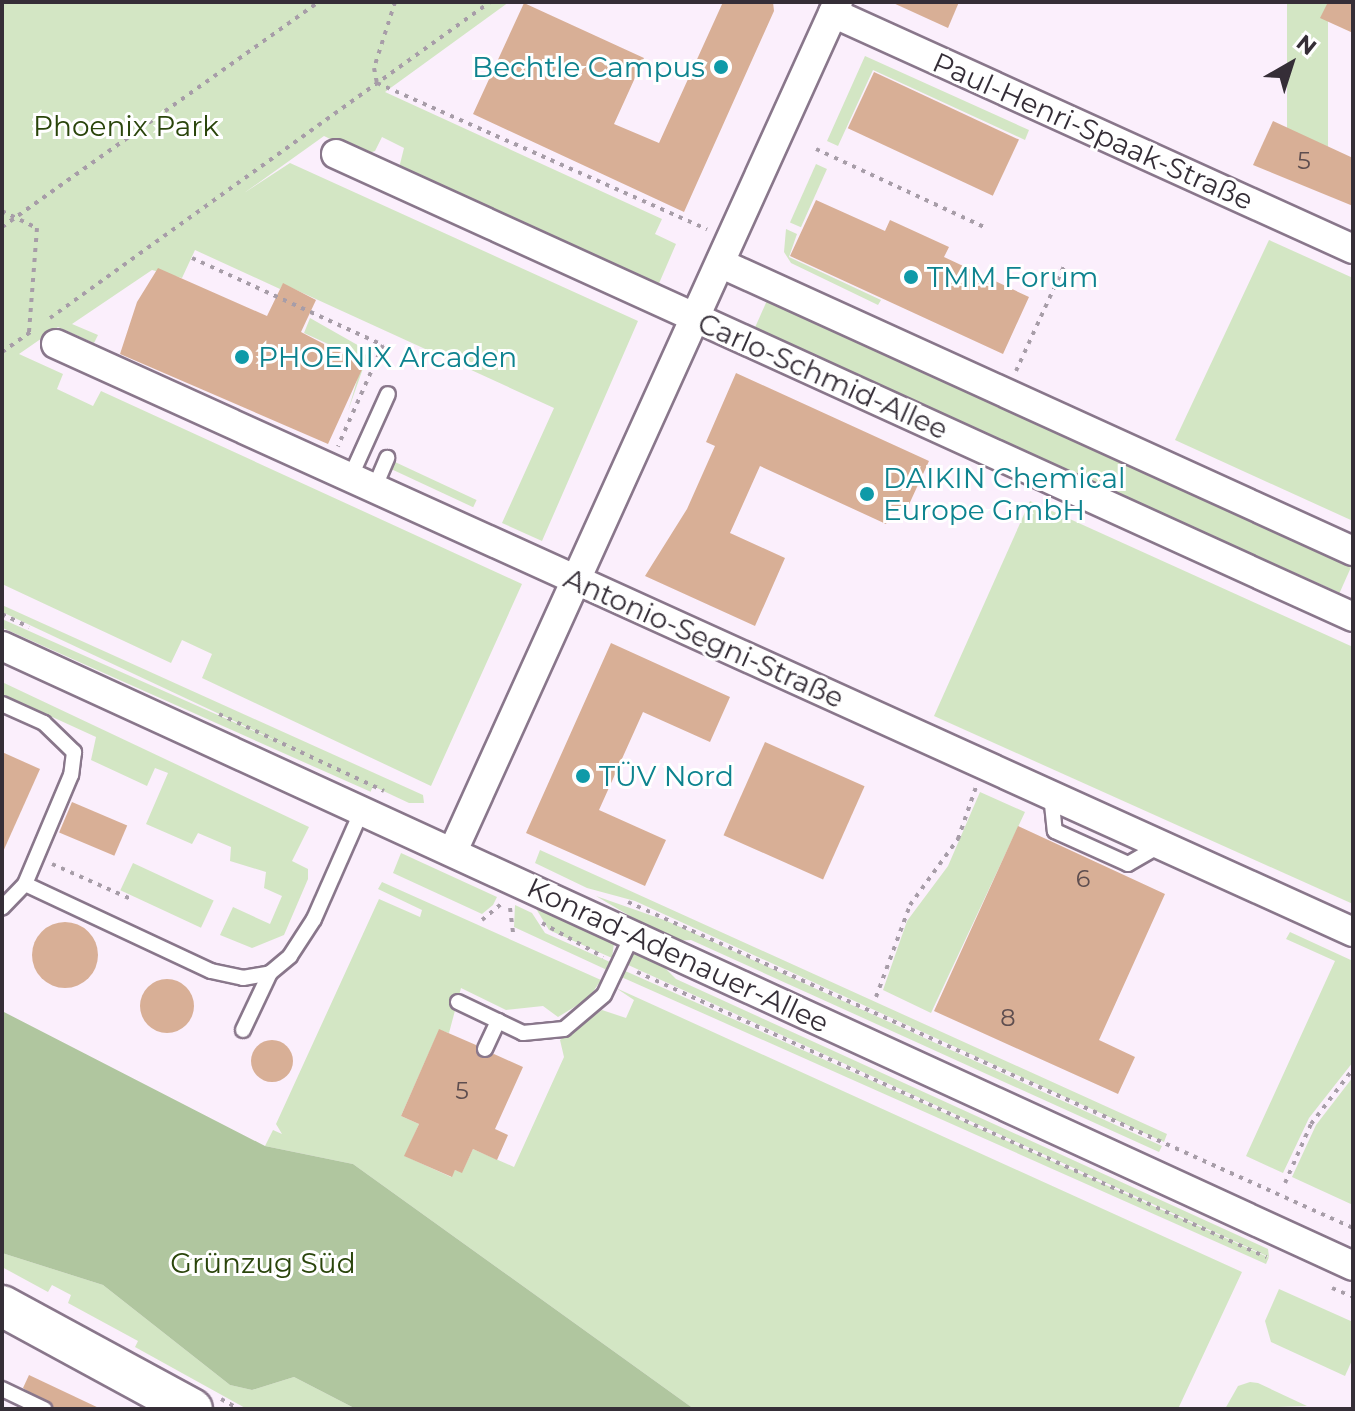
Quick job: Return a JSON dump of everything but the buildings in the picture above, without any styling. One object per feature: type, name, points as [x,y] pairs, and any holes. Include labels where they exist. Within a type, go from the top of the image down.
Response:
[{"type":"main road","points":[[2,1306],[192,1409]]},
{"type":"street","name":"Paul-Henri-Spaak-Straße","points":[[836,8],[1353,249]]},
{"type":"street","points":[[453,851],[836,8]]},
{"type":"street","name":"Carlo-Schmid-Allee","points":[[336,154],[1353,617]]},
{"type":"street","points":[[727,252],[1006,393],[1353,551]]},
{"type":"street","name":"Antonio-Segni-Straße","points":[[56,344],[1353,932]]},
{"type":"street","name":"Konrad-Adenauer-Allee","points":[[2,646],[1353,1266]]},
{"type":"lane","points":[[362,483],[388,394]]},
{"type":"lane","points":[[362,483],[387,458]]},
{"type":"lane","points":[[2,704],[44,723],[74,752],[71,775],[25,884],[2,908]]},
{"type":"lane","points":[[243,1030],[270,973],[290,956],[314,919],[362,810]]},
{"type":"lane","points":[[25,884],[211,971],[243,978],[270,973]]},
{"type":"lane","points":[[458,1002],[523,1033],[571,1026],[604,995],[632,936]]},
{"type":"lane","points":[[485,1049],[498,1021]]},
{"type":"lane","points":[[2,1389],[44,1409]]},
{"type":"path","points":[[2,227],[319,2]]},
{"type":"path","points":[[377,83],[374,68],[395,2]]},
{"type":"path","points":[[2,352],[490,2]]},
{"type":"path","points":[[377,83],[727,252]]},
{"type":"path","points":[[816,149],[984,227]]},
{"type":"path","points":[[2,211],[37,228],[29,333]]},
{"type":"path","points":[[192,258],[383,345],[335,452]]},
{"type":"path","points":[[1006,393],[1065,264]]},
{"type":"path","points":[[876,997],[910,905],[958,839],[977,785]]},
{"type":"path","points":[[37,857],[131,899]]},
{"type":"path","points":[[508,897],[521,904]]},
{"type":"path","points":[[482,920],[508,897]]},
{"type":"path","points":[[508,897],[513,934]]},
{"type":"path","points":[[624,901],[1353,1228]]},
{"type":"path","points":[[533,910],[546,931],[1279,1263]]},
{"type":"path","points":[[1285,1183],[1311,1124],[1353,1069]]},
{"type":"path","points":[[1328,1286],[1353,1297]]},
{"type":"green space","name":"Phoenix Park","points":[[2,2],[509,2],[385,92],[662,219],[655,234],[676,244],[657,288],[399,168],[404,148],[382,137],[375,151],[363,155],[324,136],[244,193],[290,163],[638,321],[542,541],[502,523],[554,408],[283,284],[280,289],[195,250],[182,278],[152,270],[72,324],[98,335],[94,343],[58,327],[19,354],[63,374],[57,389],[93,406],[101,391],[522,584],[431,786],[202,678],[212,654],[182,640],[171,663],[2,584]]},
{"type":"green space","points":[[1287,2],[1328,2],[1328,175],[1287,175]]},
{"type":"green space","points":[[865,56],[1029,130],[1025,140],[873,70],[838,146],[827,141]]},
{"type":"green space","points":[[816,164],[827,169],[801,227],[790,222]]},
{"type":"green space","points":[[786,229],[797,234],[789,257],[881,300],[878,305],[791,263],[784,252]]},
{"type":"green space","points":[[1269,240],[1353,278],[1353,521],[1175,440]]},
{"type":"green space","points":[[769,296],[1353,556],[1340,593],[753,332]]},
{"type":"green space","points":[[310,318],[361,347],[367,357],[348,411],[363,360],[304,333]]},
{"type":"green space","points":[[395,462],[477,500],[473,507],[392,469]]},
{"type":"green space","points":[[1030,501],[1353,647],[1353,904],[934,716]]},
{"type":"green space","points":[[2,605],[423,795],[424,803],[409,803],[2,612]]},
{"type":"green space","points":[[2,619],[374,785],[371,792],[2,628]]},
{"type":"green space","points":[[2,682],[309,827],[292,861],[308,869],[308,879],[284,935],[252,948],[220,935],[233,907],[270,924],[282,896],[264,888],[266,872],[230,861],[231,847],[198,833],[192,844],[146,824],[168,773],[155,768],[147,786],[91,760],[96,737],[2,694]]},
{"type":"green space","points":[[980,792],[1025,812],[931,1013],[883,990],[907,921],[948,866]]},
{"type":"green space","points":[[540,850],[1167,1134],[1164,1142],[635,901],[587,888],[535,863]]},
{"type":"green space","points":[[401,853],[497,897],[493,905],[482,914],[393,873]]},
{"type":"green space","points":[[133,863],[214,901],[201,928],[120,890]]},
{"type":"green space","points":[[382,882],[601,980],[589,998],[558,1017],[543,1006],[506,1010],[461,988],[449,1033],[439,1030],[401,1116],[419,1124],[405,1156],[451,1177],[455,1170],[462,1172],[473,1149],[514,1167],[564,1057],[560,1040],[602,1010],[626,1018],[634,1000],[616,988],[1242,1272],[1178,1409],[694,1409],[353,1164],[265,1146],[273,1130],[282,1134],[276,1124],[379,899],[420,917],[422,910],[378,889]]},
{"type":"green space","points":[[596,896],[667,921],[1162,1146],[1159,1152],[691,940],[672,941]]},
{"type":"green space","points":[[515,905],[532,913],[545,933],[610,962],[607,970],[514,927]]},
{"type":"green space","points":[[535,907],[614,943],[612,958],[549,930]]},
{"type":"green space","points":[[1290,932],[1353,961],[1353,1062],[1309,1118],[1283,1173],[1246,1156],[1335,961],[1286,939]]},
{"type":"green space","points":[[635,952],[660,963],[676,979],[1268,1249],[1269,1257],[626,964]]},
{"type":"green space","points":[[623,970],[1269,1258],[1266,1264],[620,976]]},
{"type":"green space","name":"Grünzug Süd","points":[[2,1011],[265,1146],[353,1164],[694,1409],[356,1409],[294,1377],[252,1390],[230,1385],[103,1285],[2,1253]]},
{"type":"green space","points":[[1353,1077],[1353,1205],[1292,1177],[1316,1125]]},
{"type":"green space","points":[[2,1253],[103,1285],[230,1385],[252,1390],[294,1377],[356,1409],[247,1409],[135,1347],[138,1341],[68,1303],[71,1295],[52,1285],[48,1292],[2,1267]]},
{"type":"green space","points":[[1279,1289],[1353,1322],[1353,1358],[1345,1376],[1271,1342],[1265,1321]]},
{"type":"green space","points":[[1250,1382],[1307,1406],[1225,1409],[1238,1386]]},
{"type":"place","name":"Bechtle Campus","points":[[721,67]]},
{"type":"place","name":"TMM Forum","points":[[911,277]]},
{"type":"place","name":"PHOENIX Arcaden","points":[[242,357]]},
{"type":"place","name":"DAIKIN Chemical Europe GmbH","points":[[867,494]]},
{"type":"place","name":"TÜV Nord","points":[[583,776]]}]
